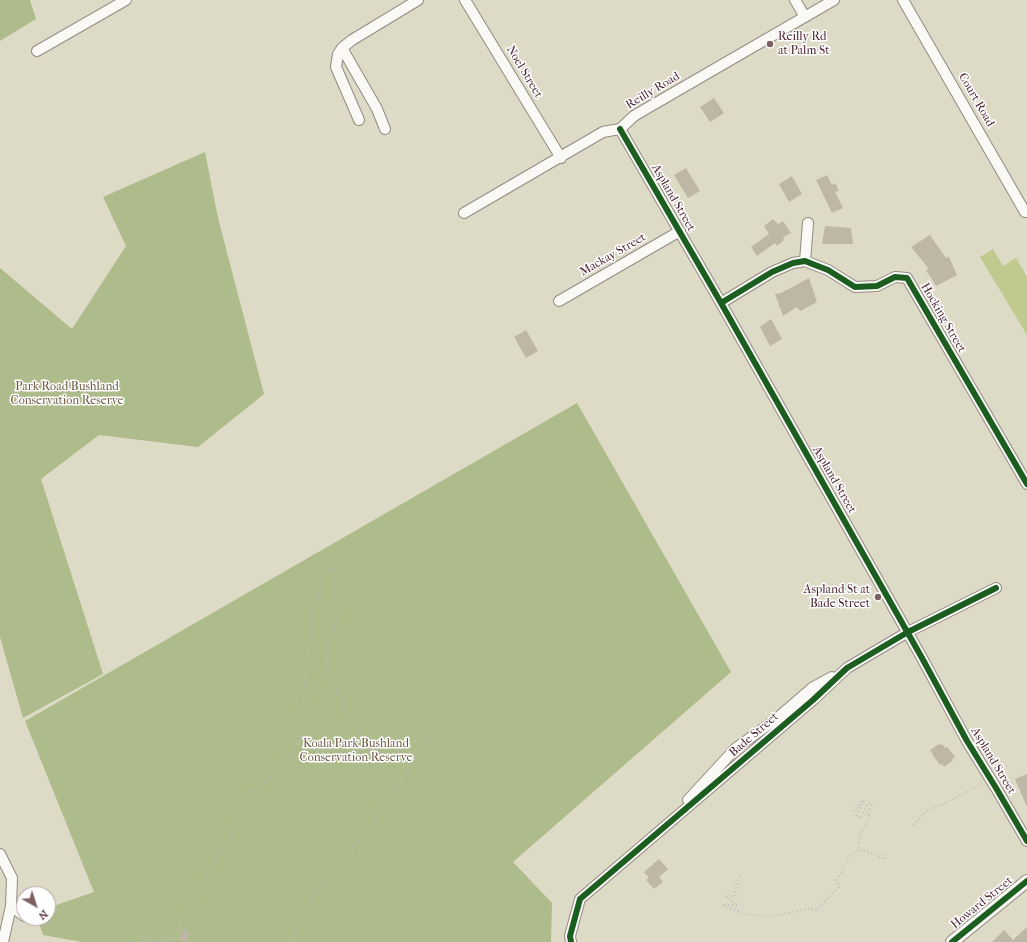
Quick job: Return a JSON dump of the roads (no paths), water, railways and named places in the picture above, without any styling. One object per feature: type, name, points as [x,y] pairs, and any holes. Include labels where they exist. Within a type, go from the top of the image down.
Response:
[{"type":"main road","name":"Howard Street","points":[[952,942],[1027,880]]},
{"type":"street","points":[[37,51],[126,0]]},
{"type":"street","points":[[359,120],[336,67],[338,54],[342,48],[365,32],[418,0]]},
{"type":"street","name":"Noel Street","points":[[465,0],[560,158]]},
{"type":"street","points":[[795,0],[805,17]]},
{"type":"street","name":"Reilly Road","points":[[464,213],[603,132],[620,129],[634,116],[834,0]]},
{"type":"street","name":"Court Road","points":[[903,0],[1025,212],[1027,212]]},
{"type":"street","points":[[342,48],[376,109],[385,129]]},
{"type":"street","name":"Aspland Street","points":[[620,129],[680,231],[908,632],[967,741],[1027,842]]},
{"type":"street","points":[[721,303],[772,272],[793,263],[805,262],[808,223]]},
{"type":"street","name":"Mackay Street","points":[[559,300],[680,231]]},
{"type":"street","name":"Hocking Street","points":[[805,262],[828,270],[855,287],[877,286],[895,277],[907,278],[1027,484]]},
{"type":"street","name":"Bade Street","points":[[571,942],[570,936],[580,899],[813,700],[847,668],[908,632],[996,588]]},
{"type":"street","points":[[0,854],[12,878],[11,906],[3,942]]},
{"type":"street","points":[[11,906],[16,910]]},
{"type":"place","name":"Reilly Rd at Palm St","points":[[770,44]]},
{"type":"place","name":"Aspland St at Bade Street","points":[[878,597]]},
{"type":"park label","name":"Park Road Bushland Conservation Reserve","points":[[67,394]]},
{"type":"park label","name":"Koala Park Bushland Conservation Reserve","points":[[356,751]]}]
